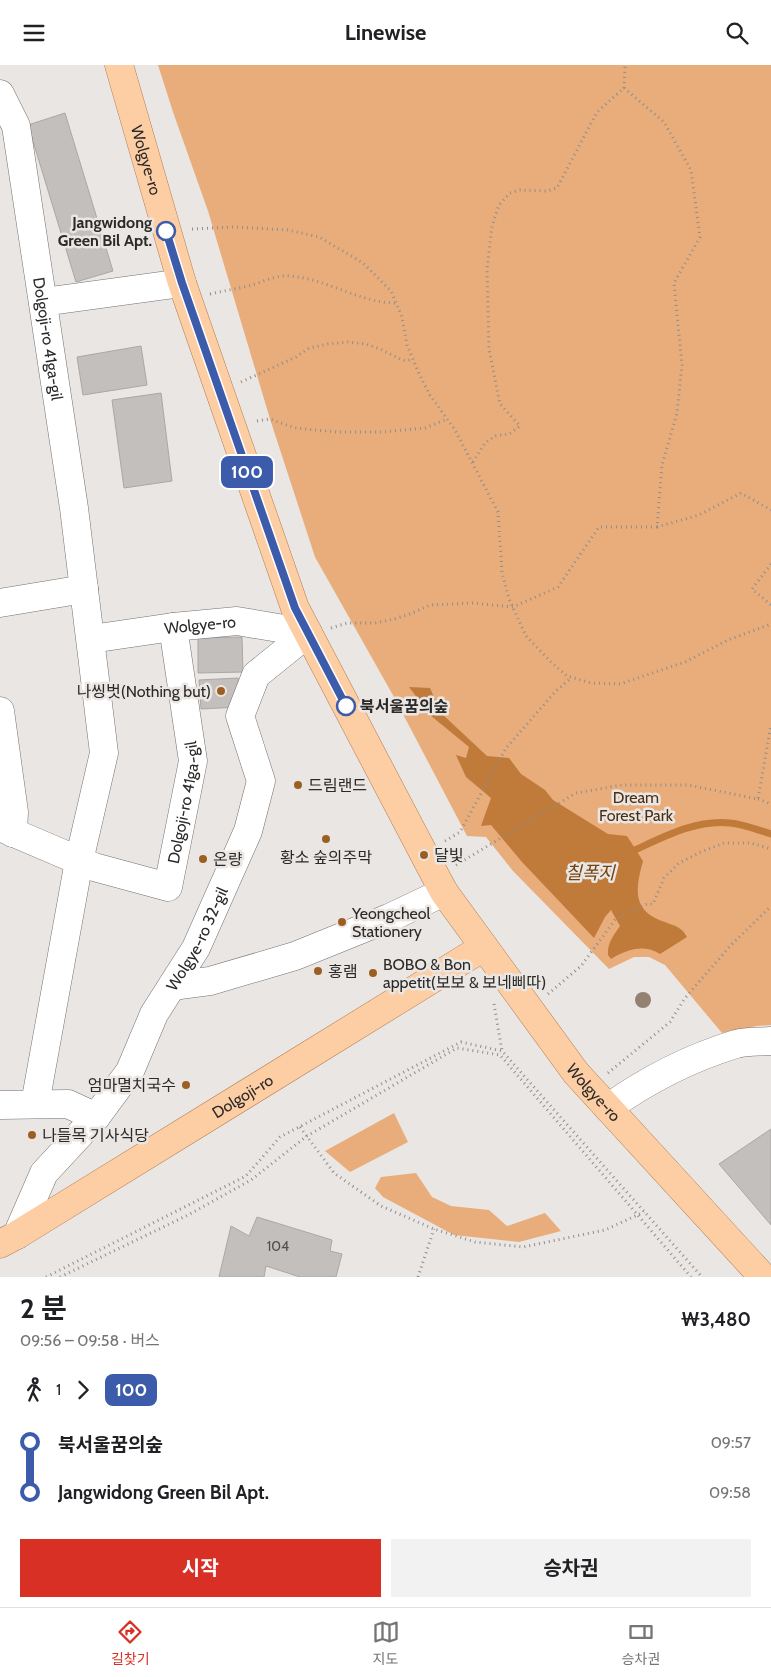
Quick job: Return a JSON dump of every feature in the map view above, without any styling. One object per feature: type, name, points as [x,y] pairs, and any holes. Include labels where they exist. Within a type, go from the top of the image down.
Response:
[{"type":"main road","name":"Wolgye-ro","points":[[118,65],[184,291],[295,608],[435,875],[484,947],[576,1073],[763,1277]]},
{"type":"main road","name":"Dolgoji-ro","points":[[9,1240],[484,947]]},
{"type":"street","name":"Dolgoji-ro 41ga-gil","points":[[0,94],[16,127],[72,498],[104,753],[79,861],[35,1104]]},
{"type":"street","points":[[43,302],[184,291]]},
{"type":"street","points":[[0,603],[84,589]]},
{"type":"street","name":"Wolgye-ro","points":[[90,639],[173,627],[237,621],[310,637]]},
{"type":"street","name":"Dolgoji-ro 41ga-gil","points":[[79,861],[94,867],[168,887],[193,761],[173,627]]},
{"type":"street","name":"Wolgye-ro 32-gil","points":[[9,1240],[44,1173],[96,1117],[130,1071],[154,1014],[196,948],[248,831],[261,781],[240,716],[256,675],[310,637]]},
{"type":"street","points":[[0,711],[14,812],[7,830],[79,861]]},
{"type":"street","points":[[172,986],[210,981],[295,956],[389,918],[435,875]]},
{"type":"street","points":[[599,1098],[636,1088],[681,1064],[738,1044],[771,1041]]},
{"type":"street","points":[[0,1105],[68,1104],[96,1117]]},
{"type":"path","points":[[473,463],[485,443],[495,436],[509,433],[520,426],[500,404],[489,349],[487,269],[492,226],[499,205],[510,193],[520,190],[547,191],[557,188],[597,112],[624,88],[625,65]]},
{"type":"path","points":[[624,88],[664,122],[691,170],[700,237],[674,283],[682,365],[677,413],[662,465],[657,527]]},
{"type":"path","points":[[166,231],[244,228],[288,230],[320,237],[363,263],[390,291],[402,317],[407,345],[430,395],[455,430],[498,512],[502,572],[509,599],[526,635],[567,676],[591,683],[620,685],[685,662],[728,640],[771,624]]},
{"type":"path","points":[[184,291],[248,286],[272,278],[288,276],[325,284],[371,300],[396,303]]},
{"type":"path","points":[[219,390],[255,376],[309,349],[328,344],[348,342],[366,344],[406,361],[413,359]]},
{"type":"path","points":[[231,425],[270,419],[295,428],[337,432],[383,432],[425,428],[447,419]]},
{"type":"path","points":[[310,637],[347,623],[375,623],[410,614],[430,605],[472,603],[513,607],[558,587],[600,527],[657,527],[699,515],[741,493],[771,510]]},
{"type":"path","points":[[771,564],[752,589],[771,605]]},
{"type":"path","points":[[435,875],[506,748],[556,691],[572,678]]},
{"type":"path","points":[[758,799],[771,725]]},
{"type":"path","points":[[435,875],[576,793],[622,785],[688,785],[758,799],[771,804]]},
{"type":"path","points":[[529,1009],[581,967],[615,920],[628,912],[653,905],[664,878],[679,863],[724,843],[751,843],[771,849]]},
{"type":"path","points":[[599,1098],[670,1022],[685,998],[731,945],[771,906]]},
{"type":"path","points":[[46,1277],[246,1176],[280,1137],[461,1042],[502,1051],[702,1277]]},
{"type":"path","points":[[60,1277],[188,1215],[251,1179],[307,1136],[457,1048],[500,1055],[691,1277]]},
{"type":"path","points":[[300,1127],[334,1173],[382,1206],[434,1229],[474,1242],[523,1247],[606,1230],[644,1212]]},
{"type":"path","points":[[418,1277],[434,1229]]},
{"type":"green space","name":"Dream Forest Park","points":[[158,65],[771,65],[771,1025],[722,1033],[665,965],[649,957],[634,957],[609,969],[513,871],[486,837],[467,836],[394,697],[315,557],[270,419],[208,211]]},
{"type":"green space","points":[[394,1113],[408,1142],[350,1172],[325,1151]]},
{"type":"green space","points":[[416,1173],[432,1197],[451,1206],[489,1210],[507,1226],[545,1213],[561,1231],[519,1242],[454,1235],[383,1197],[375,1188],[381,1177]]},
{"type":"water","name":"칠폭지","points":[[409,687],[430,688],[441,713],[487,756],[509,758],[521,774],[545,790],[553,800],[608,834],[627,836],[643,861],[638,881],[641,906],[654,917],[680,929],[687,937],[660,954],[648,949],[636,949],[629,950],[611,959],[608,955],[611,939],[620,926],[611,910],[594,938],[522,862],[491,825],[481,826],[491,798],[466,777],[456,755],[466,758],[469,747],[430,715]]},
{"type":"building","points":[[65,113],[113,271],[76,282],[28,125]]},
{"type":"building","points":[[141,346],[147,385],[83,395],[77,357]]},
{"type":"building","points":[[161,393],[172,481],[124,488],[112,400]]},
{"type":"building","points":[[242,637],[243,672],[198,673],[198,638]]},
{"type":"building","points":[[238,678],[240,707],[201,709],[199,680]]},
{"type":"building","points":[[771,1129],[771,1225],[719,1164]]},
{"type":"building","points":[[257,1217],[332,1240],[330,1251],[342,1254],[336,1277],[300,1277],[266,1266],[264,1277],[219,1277],[231,1226],[249,1236]]},
{"type":"waterway","points":[[635,850],[681,830],[718,822],[750,827],[771,834]]},
{"type":"bus line","name":"100","points":[[166,231],[182,283],[295,608],[346,706]]},
{"type":"place","name":"Jangwidong Green Bil Apt.","points":[[166,231]]},
{"type":"place","name":"나씽벗(Nothing but)","points":[[221,691]]},
{"type":"place","name":"북서울꿈의숲","points":[[346,706]]},
{"type":"place","name":"드림랜드","points":[[298,785]]},
{"type":"place","name":"황소 숲의주막","points":[[326,839]]},
{"type":"place","name":"달빛","points":[[424,855]]},
{"type":"place","name":"온량","points":[[203,859]]},
{"type":"place","name":"Yeongcheol Stationery","points":[[342,922]]},
{"type":"place","name":"홍램","points":[[318,971]]},
{"type":"place","name":"BOBO & Bon appetit(보보 & 보네삐따)","points":[[373,973]]},
{"type":"place","name":"엄마멸치국수","points":[[186,1085]]},
{"type":"place","name":"나들목 기사식당","points":[[32,1135]]}]
